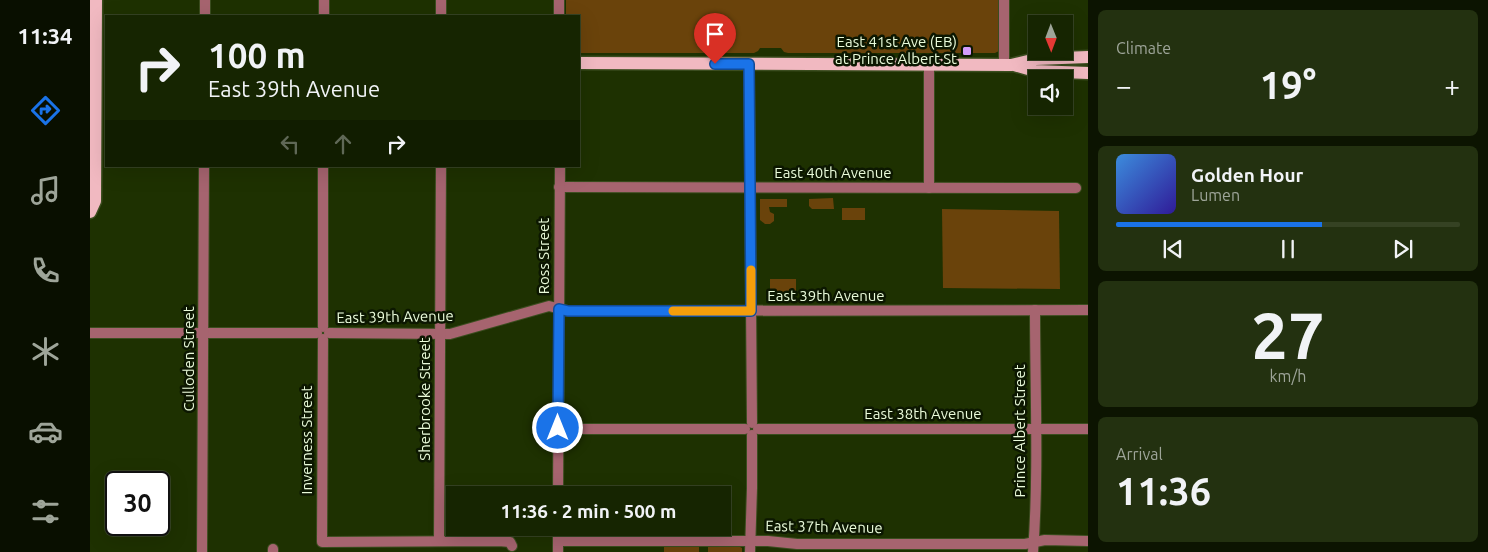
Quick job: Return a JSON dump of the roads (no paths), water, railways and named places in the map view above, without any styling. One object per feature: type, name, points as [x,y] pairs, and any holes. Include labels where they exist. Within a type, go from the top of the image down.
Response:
[{"type":"main road","points":[[90,212],[95,200],[96,0]]},
{"type":"main road","points":[[580,64],[1008,65],[1036,59],[1088,57]]},
{"type":"main road","points":[[1008,65],[1035,71],[1088,73]]},
{"type":"street","points":[[205,0],[205,15]]},
{"type":"street","points":[[324,0],[324,15]]},
{"type":"street","points":[[441,0],[441,15]]},
{"type":"street","points":[[559,0],[559,15]]},
{"type":"street","points":[[1004,0],[1008,65]]},
{"type":"street","points":[[749,64],[752,429],[750,552]]},
{"type":"street","points":[[929,65],[929,188]]},
{"type":"street","name":"Culloden Street","points":[[202,552],[204,167]]},
{"type":"street","name":"Inverness Street","points":[[323,167],[322,542],[370,541]]},
{"type":"street","name":"Sherbrooke Street","points":[[439,541],[441,167]]},
{"type":"street","name":"Ross Street","points":[[558,486],[560,167]]},
{"type":"street","name":"East 40th Avenue","points":[[559,187],[1076,188]]},
{"type":"street","name":"East 39th Avenue","points":[[90,333],[450,334],[549,306],[568,311],[1088,310]]},
{"type":"street","name":"Prince Albert Street","points":[[1034,547],[1035,310]]},
{"type":"street","name":"East 38th Avenue","points":[[558,428],[1088,429]]},
{"type":"street","points":[[558,536],[558,552]]},
{"type":"street","name":"East 37th Avenue","points":[[558,540],[750,541],[844,548],[938,548],[1025,544],[1034,547],[1045,540],[1088,541]]},
{"type":"street","points":[[370,552],[370,541],[499,541],[510,542],[512,546]]},
{"type":"street","points":[[467,541],[467,552]]},
{"type":"street","points":[[654,541],[654,552]]},
{"type":"place","name":"East 41st Ave (EB) at Prince Albert St","points":[[967,51]]}]
